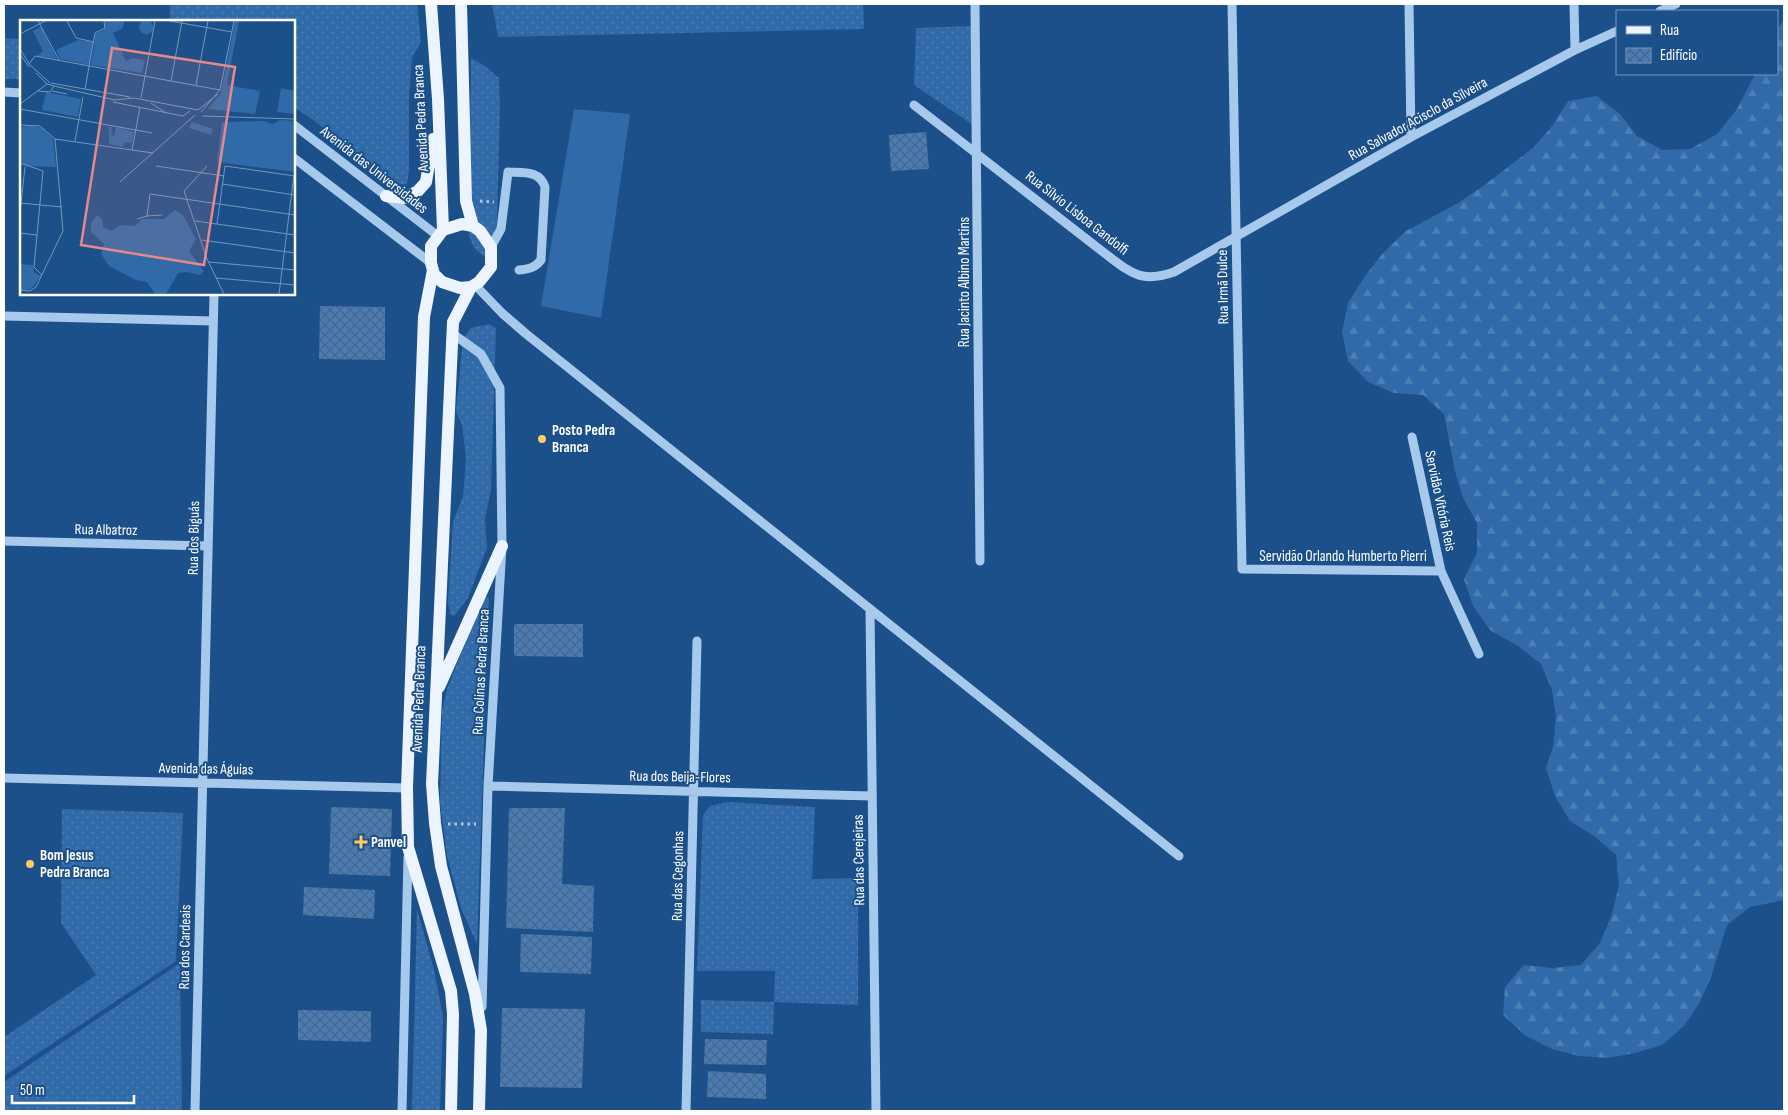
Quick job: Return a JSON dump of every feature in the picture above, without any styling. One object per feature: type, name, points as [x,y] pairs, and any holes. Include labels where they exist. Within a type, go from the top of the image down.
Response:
[{"type":"main road","name":"Avenida Pedra Branca","points":[[431,4],[438,99],[440,233]]},
{"type":"main road","points":[[461,4],[466,201],[473,226]]},
{"type":"main road","points":[[386,196],[404,198],[418,191],[426,182],[438,99]]},
{"type":"main road","points":[[462,224],[473,226],[480,231],[491,247],[491,267],[479,282],[473,286],[460,288],[442,282],[432,266],[431,246],[440,233],[462,224]]},
{"type":"main road","name":"Avenida Pedra Branca","points":[[432,266],[424,318],[407,788],[408,847],[452,992],[451,1111]]},
{"type":"main road","name":"Avenida Pedra Branca","points":[[473,286],[453,322],[432,784],[434,823],[441,866],[475,994],[481,1030],[479,1111]]},
{"type":"main road","points":[[436,694],[502,546]]},
{"type":"street","name":"Rua Jacinto Albino Martins","points":[[975,4],[980,561]]},
{"type":"street","name":"Rua Irmã Dulce","points":[[1232,4],[1242,570]]},
{"type":"street","points":[[1409,4],[1411,137]]},
{"type":"street","points":[[1574,4],[1575,50]]},
{"type":"street","points":[[1662,10],[1676,4]]},
{"type":"street","name":"Rua Salvador Acisclo da Silveira","points":[[1236,236],[1411,137],[1575,50],[1616,31]]},
{"type":"street","points":[[4,92],[20,93]]},
{"type":"street","name":"Rua Sílvio Lisboa Gandolfi","points":[[914,105],[977,152],[1107,255],[1137,275],[1149,278],[1174,272],[1236,236]]},
{"type":"street","name":"Avenida das Universidades","points":[[295,126],[386,196],[440,233]]},
{"type":"street","points":[[295,159],[432,266]]},
{"type":"street","points":[[491,247],[501,229],[508,172],[537,175],[543,179],[545,187],[541,260],[530,269],[519,270]]},
{"type":"street","points":[[473,286],[525,333],[1179,856]]},
{"type":"street","name":"Rua dos Biguás","points":[[202,783],[214,295]]},
{"type":"street","points":[[4,316],[213,321]]},
{"type":"street","name":"Rua Colinas Pedra Branca","points":[[453,334],[481,354],[500,388],[502,546],[488,786],[481,1030]]},
{"type":"street","name":"Servidão Vitória Reis","points":[[1412,437],[1441,571]]},
{"type":"street","name":"Rua Albatroz","points":[[4,541],[208,546]]},
{"type":"street","name":"Servidão Orlando Humberto Pierri","points":[[1242,570],[1441,571],[1479,654]]},
{"type":"street","name":"Rua das Cerejeiras","points":[[870,609],[876,1111]]},
{"type":"street","name":"Rua das Cegonhas","points":[[686,1111],[696,641]]},
{"type":"street","name":"Avenida das Águias","points":[[4,778],[407,788]]},
{"type":"street","name":"Rua dos Cardeais","points":[[195,1111],[202,783]]},
{"type":"street","name":"Rua dos Beija-Flores","points":[[488,786],[872,796]]},
{"type":"street","name":"Avenida Pedra Branca","points":[[402,1111],[408,847]]},
{"type":"green space","points":[[170,4],[417,4],[421,42],[412,58],[407,184],[396,185],[378,177],[316,122],[295,108],[295,20],[170,20]]},
{"type":"green space","points":[[492,4],[863,4],[864,29],[498,37]]},
{"type":"green space","points":[[1784,19],[1784,900],[1750,907],[1727,925],[1711,977],[1699,1004],[1684,1026],[1662,1045],[1608,1058],[1579,1056],[1552,1049],[1526,1036],[1503,1015],[1505,987],[1524,965],[1552,968],[1581,965],[1600,943],[1612,914],[1619,885],[1616,855],[1594,836],[1570,821],[1555,796],[1546,768],[1553,747],[1556,718],[1552,690],[1541,664],[1518,646],[1490,630],[1473,606],[1464,579],[1477,553],[1477,523],[1463,498],[1455,471],[1444,414],[1423,395],[1394,393],[1368,382],[1348,361],[1342,332],[1348,303],[1365,276],[1383,253],[1406,231],[1458,203],[1534,147],[1553,125],[1568,101],[1597,96],[1620,114],[1637,136],[1662,150],[1690,149],[1717,134],[1737,109],[1754,75],[1778,75],[1778,28]]},
{"type":"green space","points":[[974,26],[973,125],[914,85],[916,28]]},
{"type":"green space","points":[[4,38],[20,39],[20,79],[4,79]]},
{"type":"green space","points":[[471,58],[485,66],[499,78],[496,258],[490,261],[475,249],[469,236]]},
{"type":"green space","points":[[574,109],[630,114],[601,318],[541,306]]},
{"type":"green space","points":[[489,324],[496,328],[491,490],[485,519],[487,548],[468,598],[453,616],[450,614],[448,602],[453,522],[463,496],[466,458],[462,425],[456,412],[463,339],[471,328]]},
{"type":"green space","points":[[484,597],[489,598],[477,944],[461,908],[447,856],[440,802],[442,710],[448,686]]},
{"type":"green space","points":[[727,802],[815,807],[812,879],[858,878],[858,1005],[774,1002],[775,971],[697,971],[703,815],[710,806]]},
{"type":"green space","points":[[62,809],[183,813],[176,961],[4,1076],[4,1037],[96,975],[61,923]]},
{"type":"green space","points":[[417,909],[434,970],[443,1016],[440,1111],[412,1111]]},
{"type":"green space","points":[[180,963],[182,1111],[4,1111],[4,1082]]},
{"type":"green space","points":[[701,1000],[774,1002],[773,1034],[701,1032]]},
{"type":"building","points":[[926,132],[929,169],[891,171],[889,135]]},
{"type":"building","points":[[320,306],[385,307],[385,360],[319,359]]},
{"type":"building","points":[[514,624],[583,624],[583,657],[514,656]]},
{"type":"building","name":"Panvel","points":[[331,807],[392,809],[390,876],[329,874]]},
{"type":"building","points":[[509,808],[565,808],[562,884],[594,886],[593,932],[506,928]]},
{"type":"building","points":[[304,887],[375,890],[374,919],[303,915]]},
{"type":"building","points":[[521,934],[592,937],[591,974],[520,972]]},
{"type":"building","points":[[502,1008],[585,1009],[582,1088],[500,1087]]},
{"type":"building","points":[[298,1010],[371,1011],[371,1042],[298,1040]]},
{"type":"building","points":[[705,1039],[767,1040],[766,1065],[704,1064]]},
{"type":"building","points":[[708,1071],[766,1074],[766,1099],[707,1097]]},
{"type":"place","name":"Posto Pedra Branca","points":[[542,439]]},
{"type":"place","name":"Panvel","points":[[361,842]]},
{"type":"place","name":"Bom Jesus Pedra Branca","points":[[30,864]]}]
